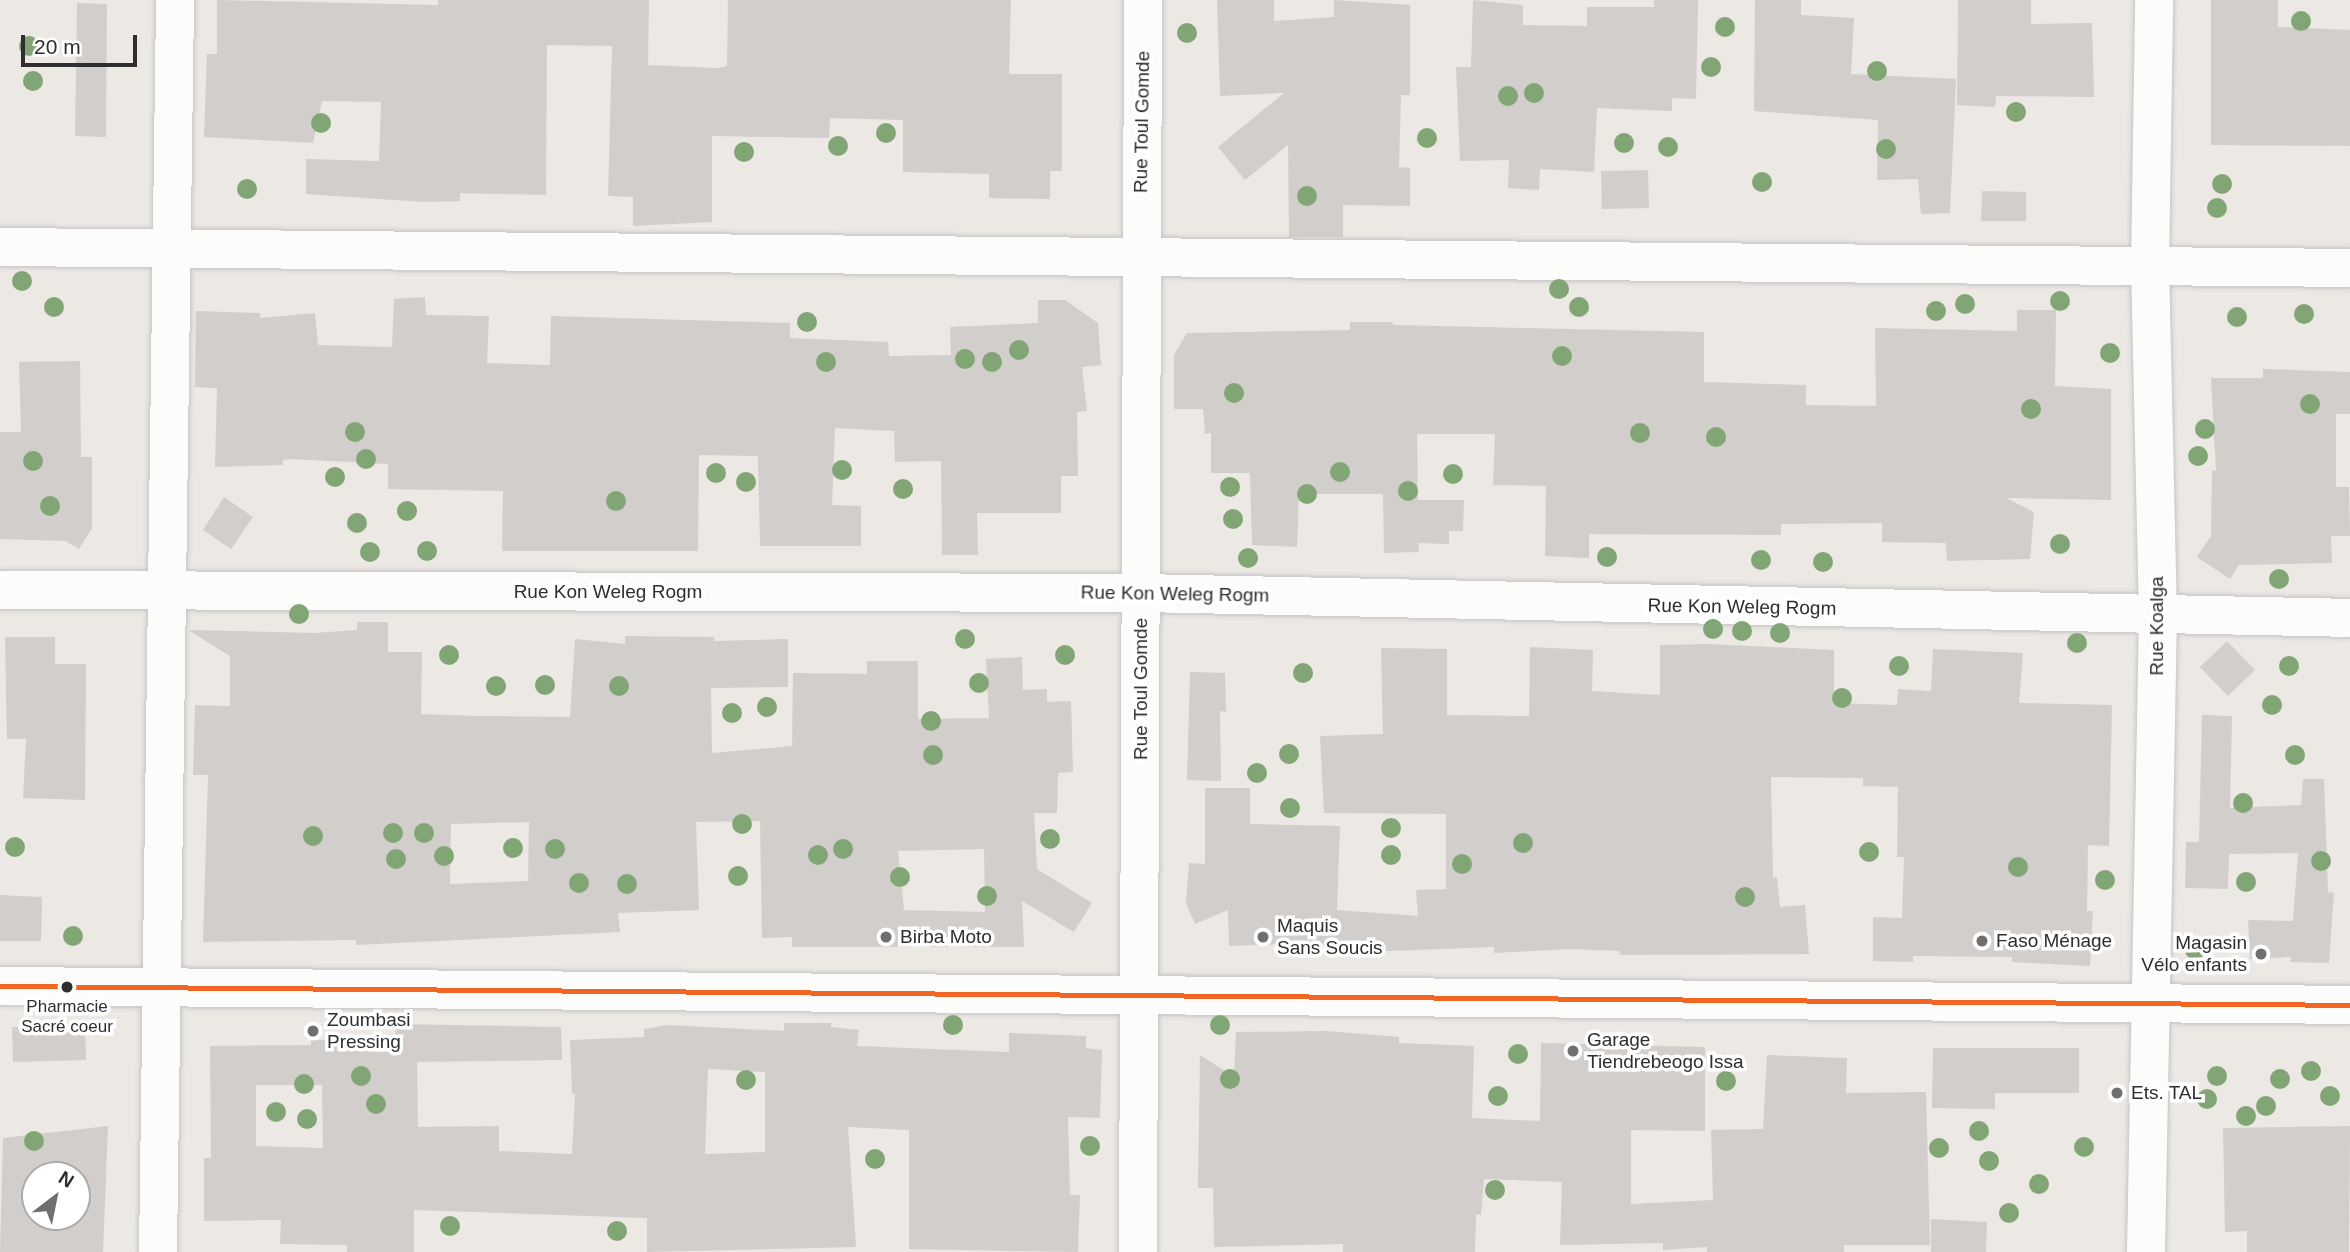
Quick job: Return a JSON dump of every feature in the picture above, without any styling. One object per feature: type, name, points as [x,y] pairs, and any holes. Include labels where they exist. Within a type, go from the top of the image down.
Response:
[{"type":"street","points":[[158,1252],[164,988],[175,0]]},
{"type":"street","name":"Rue Toul Gomde","points":[[1138,1252],[1142,992],[1143,0]]},
{"type":"street","name":"Rue Koalga","points":[[2146,1252],[2154,1000],[2158,617],[2150,265],[2154,0]]},
{"type":"street","points":[[0,247],[2350,268]]},
{"type":"street","name":"Rue Kon Weleg Rogm","points":[[0,590],[1141,593],[2158,617],[2350,618]]},
{"type":"street","points":[[0,986],[2154,1000],[2350,1005]]},
{"type":"building","points":[[217,0],[438,5],[438,0],[649,0],[648,65],[717,68],[727,66],[728,0],[1011,0],[1009,74],[1062,74],[1062,171],[1050,171],[1050,199],[989,198],[989,174],[903,172],[903,120],[830,118],[829,138],[712,136],[712,222],[633,226],[633,197],[608,196],[612,46],[547,45],[546,195],[460,193],[460,201],[424,202],[306,194],[306,159],[379,161],[381,102],[322,101],[313,143],[204,137],[207,54],[217,54]]},
{"type":"building","points":[[1217,0],[1274,0],[1274,21],[1334,17],[1334,0],[1410,5],[1410,95],[1401,95],[1399,167],[1410,168],[1410,206],[1343,205],[1343,237],[1289,237],[1288,145],[1245,180],[1218,147],[1284,93],[1220,96]]},
{"type":"building","points":[[1473,0],[1523,5],[1523,25],[1587,26],[1587,7],[1654,7],[1654,0],[1698,0],[1696,99],[1672,98],[1672,111],[1597,108],[1594,172],[1540,169],[1539,190],[1508,188],[1509,160],[1460,161],[1456,67],[1471,67]]},
{"type":"building","points":[[1755,0],[1801,0],[1801,15],[1854,18],[1851,74],[1956,79],[1950,213],[1921,214],[1918,179],[1877,180],[1878,120],[1754,111]]},
{"type":"building","points":[[1958,0],[2031,0],[2031,24],[2092,23],[2094,97],[1996,96],[1995,107],[1957,105]]},
{"type":"building","points":[[2211,0],[2278,0],[2278,27],[2350,30],[2350,146],[2211,145]]},
{"type":"building","points":[[77,3],[107,4],[106,137],[75,136]]},
{"type":"building","points":[[1648,170],[1649,208],[1602,209],[1601,171]]},
{"type":"building","points":[[1982,191],[2026,192],[2026,221],[1981,221]]},
{"type":"building","points":[[425,297],[426,315],[489,316],[487,363],[550,365],[551,316],[790,323],[790,338],[888,342],[889,356],[951,355],[950,327],[1038,323],[1038,300],[1065,300],[1098,323],[1101,365],[1082,367],[1087,411],[1077,412],[1078,476],[1061,476],[1061,513],[977,513],[978,555],[942,555],[941,461],[895,462],[894,431],[835,428],[832,505],[861,506],[861,546],[760,546],[758,456],[699,455],[698,551],[502,551],[503,491],[388,489],[388,464],[292,459],[283,460],[283,465],[215,467],[217,388],[195,387],[196,311],[260,313],[260,318],[315,313],[318,345],[392,347],[394,299]]},
{"type":"building","points":[[2017,310],[2056,310],[2055,386],[2111,389],[2111,500],[2006,498],[2034,512],[2030,559],[1947,561],[1946,543],[1882,542],[1882,523],[1781,524],[1781,535],[1589,534],[1589,558],[1545,556],[1546,486],[1493,485],[1495,434],[1417,434],[1418,500],[1464,500],[1463,531],[1449,531],[1449,544],[1418,543],[1419,552],[1384,553],[1383,494],[1299,494],[1297,547],[1252,545],[1250,473],[1211,473],[1211,433],[1205,434],[1203,409],[1174,409],[1174,355],[1187,333],[1350,330],[1350,322],[1704,332],[1704,382],[1806,385],[1806,405],[1876,406],[1875,328],[2017,331]]},
{"type":"building","points":[[80,361],[81,457],[92,457],[92,528],[79,549],[66,541],[0,539],[0,432],[21,432],[19,362]]},
{"type":"building","points":[[2263,369],[2350,372],[2350,414],[2336,414],[2336,487],[2349,487],[2350,536],[2331,536],[2332,563],[2239,565],[2230,579],[2197,557],[2211,536],[2212,470],[2216,471],[2211,378],[2263,378]]},
{"type":"building","points":[[224,497],[253,517],[231,549],[203,530]]},
{"type":"building","points":[[357,622],[388,622],[388,652],[422,652],[421,714],[478,716],[570,717],[575,639],[625,644],[625,636],[714,637],[714,641],[788,639],[788,687],[711,688],[712,753],[792,746],[793,673],[867,674],[867,661],[918,661],[918,719],[989,718],[986,659],[1022,657],[1023,690],[1047,689],[1047,702],[1071,701],[1073,772],[1058,773],[1057,813],[1034,813],[1037,869],[1092,903],[1074,932],[1022,901],[1024,947],[792,947],[792,937],[762,938],[760,821],[696,822],[699,910],[618,913],[620,932],[356,945],[356,940],[203,942],[208,775],[193,775],[195,705],[230,706],[230,656],[188,630],[314,633],[357,630]],"holes":[[[529,822],[528,881],[450,884],[451,824]],[[984,849],[985,912],[904,910],[898,851]]]},
{"type":"building","points":[[5,637],[55,637],[55,664],[86,664],[85,800],[23,798],[26,739],[7,739]]},
{"type":"building","points":[[2227,641],[2255,670],[2228,696],[2200,667]]},
{"type":"building","points":[[1707,644],[1834,650],[1834,703],[1897,705],[1898,689],[1931,691],[1933,649],[2023,653],[2019,703],[2112,705],[2109,846],[2088,845],[2087,911],[2093,911],[2090,966],[2012,962],[2012,957],[1913,956],[1913,962],[1873,961],[1873,917],[1902,918],[1904,857],[1897,857],[1898,787],[1863,786],[1863,778],[1771,777],[1773,878],[1777,877],[1780,907],[1805,905],[1809,954],[1620,955],[1619,951],[1569,949],[1494,953],[1494,947],[1390,951],[1339,947],[1338,952],[1282,948],[1282,944],[1229,946],[1228,910],[1195,924],[1186,903],[1189,863],[1205,864],[1205,788],[1250,788],[1250,824],[1340,826],[1337,910],[1418,916],[1416,890],[1446,889],[1446,814],[1324,813],[1320,736],[1383,734],[1381,648],[1447,649],[1447,715],[1529,716],[1530,647],[1593,650],[1592,691],[1660,695],[1660,645]]},
{"type":"building","points":[[1190,672],[1225,673],[1226,712],[1220,711],[1221,781],[1187,780]]},
{"type":"building","points":[[2202,715],[2232,716],[2230,808],[2301,805],[2303,779],[2324,779],[2328,892],[2334,893],[2329,963],[2290,962],[2291,957],[2250,959],[2248,920],[2293,921],[2298,853],[2229,854],[2228,889],[2185,888],[2186,842],[2199,842]]},
{"type":"building","points":[[0,895],[42,897],[41,941],[0,941]]},
{"type":"building","points":[[784,1023],[831,1023],[831,1027],[859,1030],[857,1046],[1009,1052],[1009,1033],[1086,1036],[1086,1048],[1102,1050],[1100,1118],[1068,1117],[1070,1195],[1080,1195],[1078,1252],[909,1249],[909,1130],[848,1127],[856,1247],[647,1252],[647,1218],[414,1210],[414,1252],[347,1252],[347,1245],[280,1244],[281,1220],[204,1221],[204,1158],[211,1158],[210,1046],[311,1045],[311,1040],[396,1042],[395,1024],[561,1027],[562,1060],[417,1062],[418,1127],[499,1126],[499,1151],[572,1154],[575,1094],[572,1094],[570,1040],[644,1037],[644,1029],[668,1025],[784,1031]],"holes":[[[708,1069],[765,1072],[765,1152],[705,1154]],[[256,1085],[322,1085],[323,1148],[256,1146]]]},
{"type":"building","points":[[85,1025],[86,1060],[13,1062],[12,1027]]},
{"type":"building","points":[[1327,1031],[1399,1037],[1399,1043],[1474,1046],[1472,1118],[1540,1121],[1541,1043],[1705,1047],[1705,1131],[1631,1130],[1631,1204],[1713,1200],[1711,1130],[1763,1129],[1767,1055],[1847,1058],[1846,1093],[1926,1092],[1930,1245],[1844,1245],[1844,1252],[1707,1252],[1707,1247],[1663,1250],[1663,1243],[1560,1245],[1562,1182],[1484,1179],[1481,1215],[1476,1214],[1475,1252],[1343,1252],[1343,1244],[1214,1247],[1213,1188],[1198,1188],[1200,1055],[1234,1077],[1236,1032]]},
{"type":"building","points":[[1933,1048],[2079,1048],[2079,1093],[1995,1093],[1995,1109],[1932,1108]]},
{"type":"building","points":[[108,1126],[103,1252],[0,1252],[3,1138]]},
{"type":"building","points":[[2350,1126],[2349,1252],[2247,1252],[2247,1231],[2225,1232],[2223,1128]]},
{"type":"building","points":[[1931,1219],[1987,1222],[1986,1252],[1931,1252]]},
{"type":"transit line","points":[[0,986],[2350,1005]]},
{"type":"place","name":"Birba Moto","points":[[886,937]]},
{"type":"place","name":"Maquis Sans Soucis","points":[[1263,937]]},
{"type":"place","name":"Faso Ménage","points":[[1982,941]]},
{"type":"place","name":"Magasin Vélo enfants","points":[[2261,954]]},
{"type":"place","name":"Pharmacie Sacré coeur","points":[[67,987]]},
{"type":"place","name":"Zoumbasi Pressing","points":[[313,1031]]},
{"type":"place","name":"Garage Tiendrebeogo Issa","points":[[1573,1051]]},
{"type":"place","name":"Ets. TAL","points":[[2117,1093]]}]
